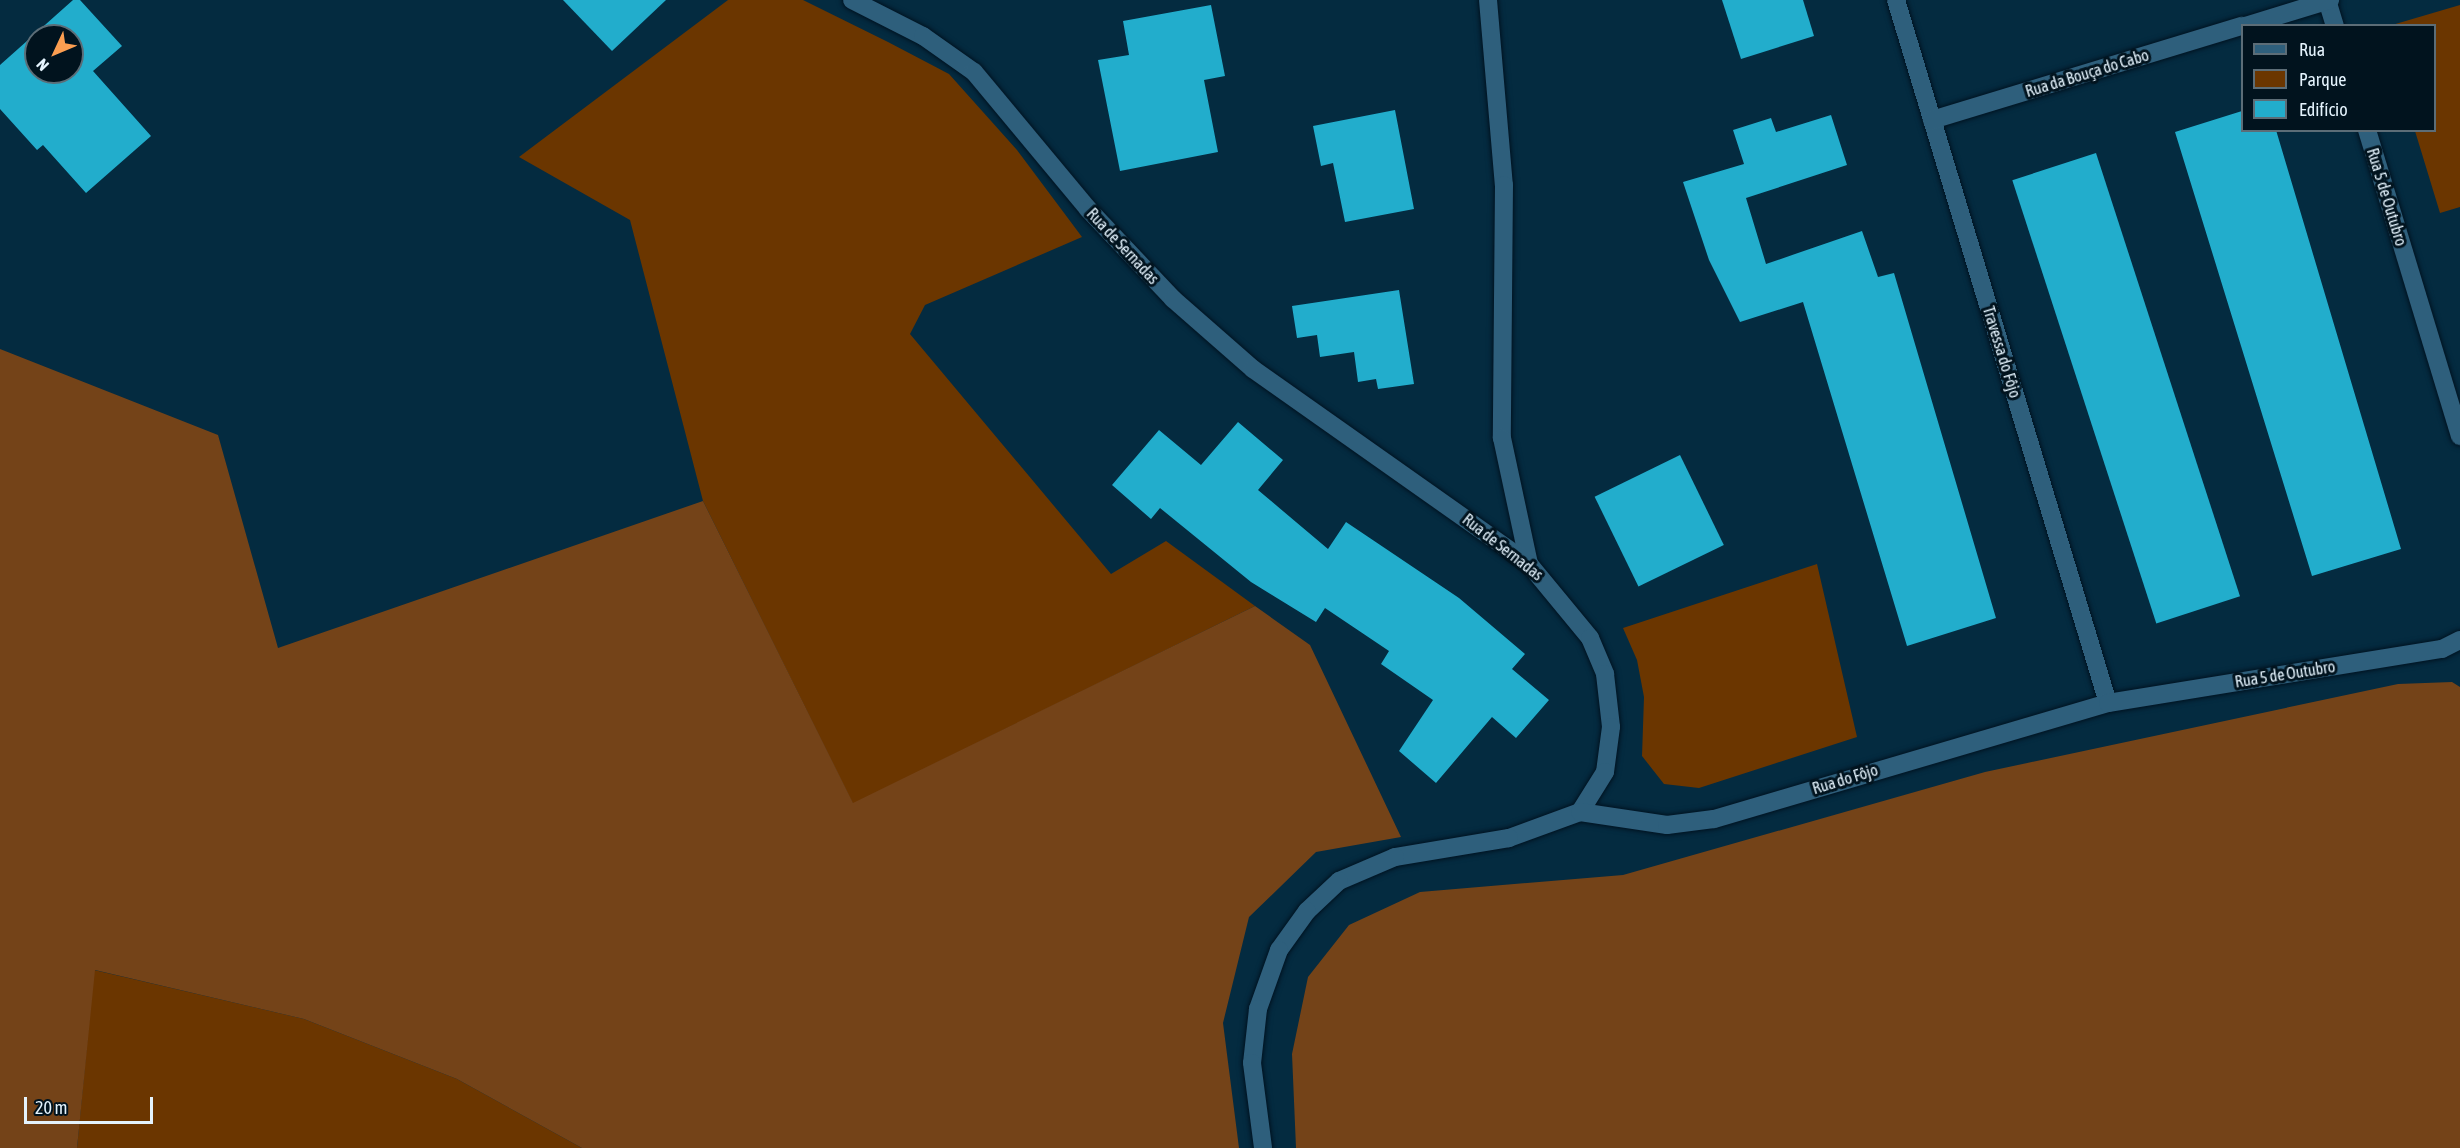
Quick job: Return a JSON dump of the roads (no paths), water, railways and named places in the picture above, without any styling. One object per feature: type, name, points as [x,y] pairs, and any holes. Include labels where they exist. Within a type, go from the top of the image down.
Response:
[{"type":"street","name":"Rua de Sernadas","points":[[852,0],[923,36],[974,72],[1088,209],[1173,300],[1253,369],[1529,564],[1590,638],[1605,674],[1611,727],[1605,772],[1580,812]]},
{"type":"street","points":[[1488,0],[1504,185],[1502,438],[1529,564]]},
{"type":"street","name":"Travessa do Fôjo","points":[[1896,0],[2108,703]]},
{"type":"street","points":[[2328,0],[2334,24]]},
{"type":"street","name":"Rua da Bouça do Cabo","points":[[2250,24],[2328,0]]},
{"type":"street","name":"Rua da Bouça do Cabo","points":[[1932,120],[2241,27]]},
{"type":"street","name":"Rua 5 de Outubro","points":[[2368,132],[2460,436]]},
{"type":"street","name":"Rua 5 de Outubro","points":[[2108,703],[2442,649],[2460,640]]},
{"type":"street","name":"Rua do Fôjo","points":[[1580,812],[1667,825],[1714,819],[2108,703]]},
{"type":"street","points":[[1263,1148],[1252,1063],[1258,1009],[1279,950],[1307,911],[1340,881],[1395,857],[1509,838],[1580,812]]}]
